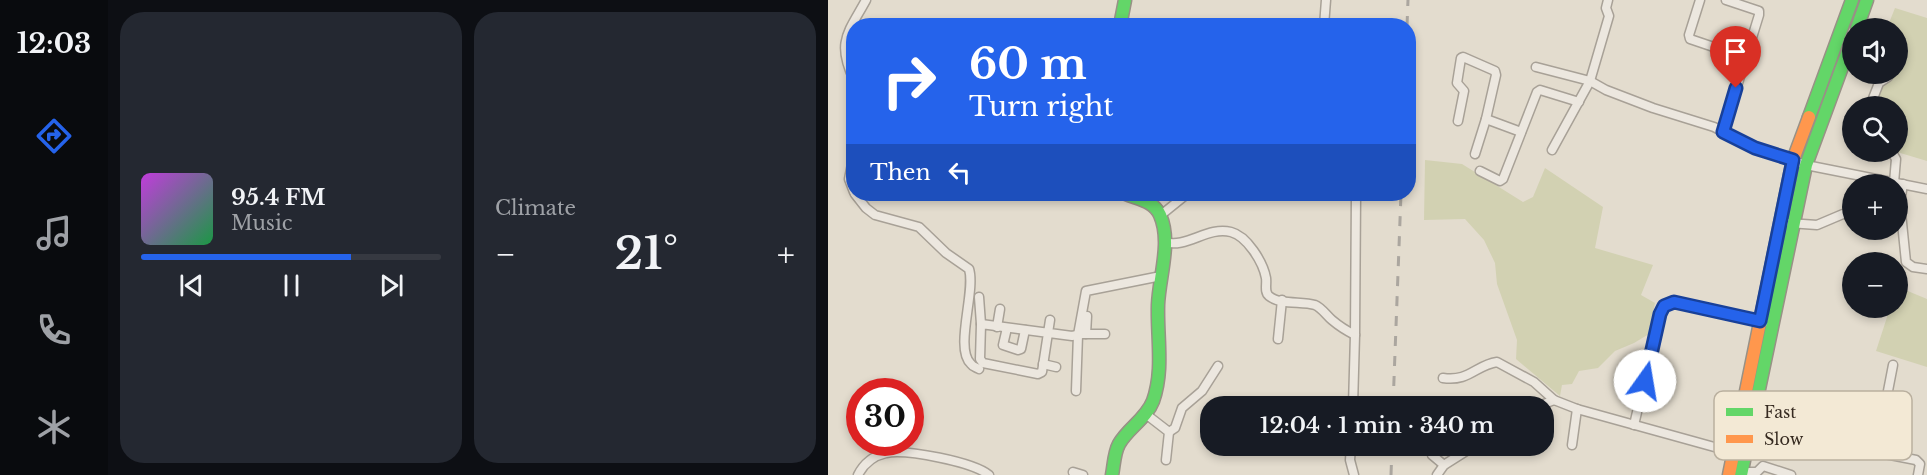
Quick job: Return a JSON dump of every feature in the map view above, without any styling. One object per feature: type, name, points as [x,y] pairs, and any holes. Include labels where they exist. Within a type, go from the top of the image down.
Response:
[{"type":"street","points":[[856,18],[866,0]]},
{"type":"street","points":[[1122,18],[1125,0]]},
{"type":"street","points":[[1325,18],[1326,0]]},
{"type":"street","points":[[1552,150],[1590,81],[1609,16],[1606,8],[1608,0]]},
{"type":"street","points":[[1700,0],[1689,35],[1690,39],[1746,58]]},
{"type":"street","points":[[1723,132],[1759,15],[1759,11],[1726,0]]},
{"type":"street","points":[[1752,391],[1766,322],[1780,221],[1793,160],[1852,0]]},
{"type":"street","points":[[1861,18],[1867,0]]},
{"type":"street","points":[[846,36],[843,50],[846,64]]},
{"type":"street","points":[[1458,121],[1464,91],[1457,83],[1463,57],[1494,71],[1496,75],[1475,154]]},
{"type":"street","points":[[1536,67],[1590,81],[1606,90],[1653,108],[1714,127],[1755,148],[1806,165],[1844,174]]},
{"type":"street","points":[[1766,322],[1793,224],[1806,165],[1842,67]]},
{"type":"street","points":[[1480,171],[1500,181],[1503,179],[1537,92],[1540,90],[1579,102]]},
{"type":"street","points":[[1486,119],[1521,132]]},
{"type":"street","points":[[1908,185],[1927,189]]},
{"type":"street","points":[[862,201],[875,215],[919,227],[946,253],[969,269],[970,282],[964,342],[966,357],[970,364],[979,369]]},
{"type":"street","points":[[1112,475],[1115,454],[1120,443],[1147,415],[1160,372],[1158,314],[1164,242],[1161,215],[1153,204],[1145,201]]},
{"type":"street","points":[[1161,215],[1178,201]]},
{"type":"street","points":[[1353,396],[1356,201]]},
{"type":"street","points":[[1780,221],[1817,225],[1842,214]]},
{"type":"street","points":[[1164,242],[1178,245],[1213,232],[1233,232],[1242,237],[1254,253],[1266,277],[1269,296],[1318,307],[1332,320],[1355,335]]},
{"type":"street","points":[[1904,240],[1906,262],[1913,267],[1927,269]]},
{"type":"street","points":[[1076,391],[1086,291],[1161,276]]},
{"type":"street","points":[[979,297],[980,359],[983,363],[1038,374],[1042,372],[1050,320]]},
{"type":"street","points":[[1278,339],[1282,300]]},
{"type":"street","points":[[1634,425],[1660,314],[1664,306],[1674,302],[1766,322]]},
{"type":"street","points":[[1000,309],[1003,345],[1021,349],[1025,330]]},
{"type":"street","points":[[1082,334],[1087,316]]},
{"type":"street","points":[[981,324],[1048,333],[1105,334]]},
{"type":"street","points":[[1443,378],[1454,380],[1497,362],[1534,382],[1550,396]]},
{"type":"street","points":[[1043,364],[1056,367]]},
{"type":"street","points":[[1888,391],[1893,365]]},
{"type":"street","points":[[1169,432],[1175,428],[1182,408],[1203,391],[1218,366]]},
{"type":"street","points":[[1554,400],[1577,409],[1714,447]]},
{"type":"street","points":[[1572,445],[1577,409]]},
{"type":"street","points":[[1147,415],[1169,432]]},
{"type":"street","points":[[1166,460],[1169,432]]},
{"type":"street","points":[[858,475],[862,466],[872,458],[884,453],[902,452],[961,463],[989,475]]},
{"type":"street","points":[[1350,456],[1354,475]]},
{"type":"street","points":[[1433,456],[1444,465]]},
{"type":"street","points":[[1437,475],[1444,465],[1458,456]]},
{"type":"street","points":[[1912,459],[1920,464],[1918,475]]},
{"type":"street","points":[[1737,474],[1757,472],[1762,466],[1791,475]]},
{"type":"street","points":[[1073,472],[1083,475]]},
{"type":"green space","points":[[1895,8],[1927,18],[1927,161],[1908,155],[1908,96],[1870,96],[1874,84],[1908,84],[1908,18],[1891,18]]},
{"type":"green space","points":[[1425,160],[1462,164],[1523,202],[1533,197],[1545,168],[1603,207],[1595,248],[1653,265],[1641,295],[1655,303],[1649,334],[1615,351],[1598,368],[1579,371],[1572,384],[1562,385],[1560,396],[1516,359],[1517,340],[1497,284],[1495,263],[1484,240],[1465,219],[1424,220]]},
{"type":"green space","points":[[1908,291],[1927,299],[1927,367],[1876,351],[1887,318],[1908,318]]},
{"type":"railway","points":[[1407,18],[1408,0]]},
{"type":"railway","points":[[1393,396],[1401,201]]},
{"type":"railway","points":[[1391,475],[1392,456]]},
{"type":"traffic: fast","points":[[1122,18],[1125,0]]},
{"type":"traffic: fast","points":[[1809,117],[1852,0]]},
{"type":"traffic: fast","points":[[1861,18],[1867,0]]},
{"type":"traffic: fast","points":[[1759,391],[1806,165],[1842,67]]},
{"type":"traffic: fast","points":[[1112,475],[1119,444],[1150,407],[1158,378],[1158,305],[1165,237],[1160,215],[1145,201]]},
{"type":"traffic: fast","points":[[1741,475],[1744,460]]},
{"type":"traffic: slow","points":[[1746,391],[1793,160],[1809,117]]},
{"type":"traffic: slow","points":[[1729,475],[1732,460]]},
{"type":"route","points":[[1645,381],[1660,314],[1664,306],[1674,302],[1760,321],[1793,160],[1755,148],[1723,132],[1736,88]]}]
